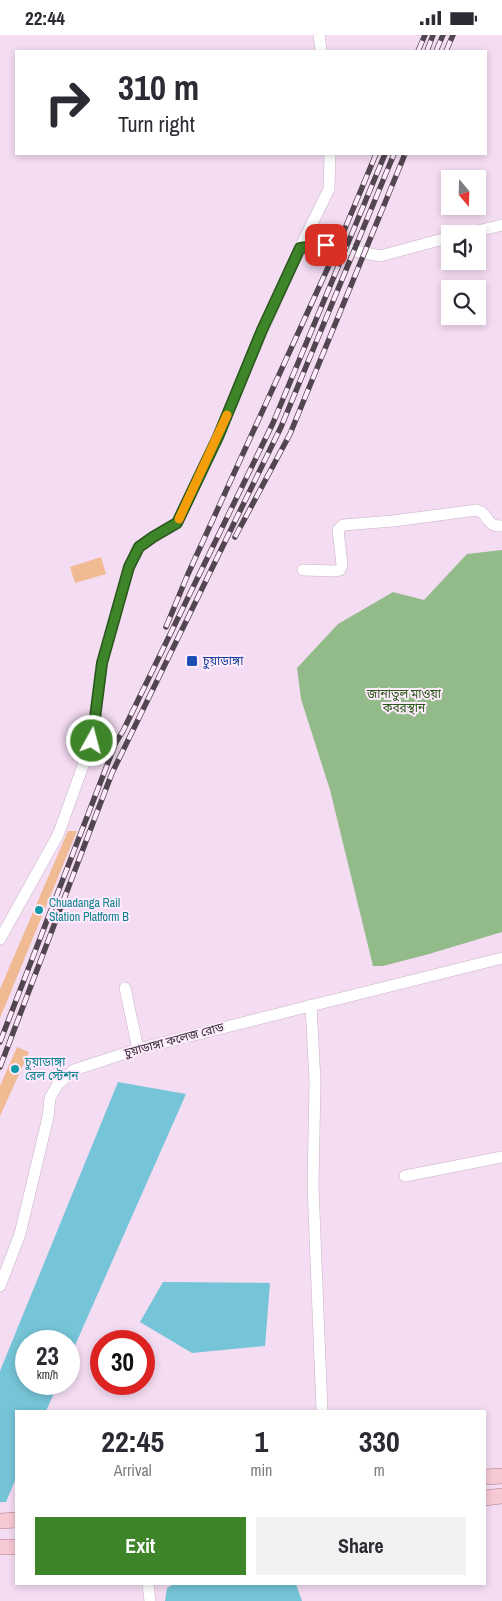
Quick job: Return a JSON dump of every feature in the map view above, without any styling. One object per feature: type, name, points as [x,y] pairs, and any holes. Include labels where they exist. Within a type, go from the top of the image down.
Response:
[{"type":"main road","points":[[486,1477],[502,1476]]},
{"type":"main road","points":[[486,1498],[502,1496]]},
{"type":"main road","points":[[0,1521],[15,1520]]},
{"type":"main road","points":[[0,1547],[15,1547]]},
{"type":"street","points":[[319,35],[321,50]]},
{"type":"street","points":[[0,939],[58,835],[92,741],[102,663],[129,567],[139,547],[177,523],[218,437],[282,286],[329,189],[330,155]]},
{"type":"street","points":[[486,229],[502,225]]},
{"type":"street","points":[[300,248],[326,245],[380,257],[441,240]]},
{"type":"street","points":[[303,570],[336,571],[340,569],[342,565],[338,530],[343,525],[393,521],[477,510],[484,513],[490,523],[495,526],[502,526]]},
{"type":"street","name":"চুয়াডাঙ্গা কলেজ রোড","points":[[0,1286],[20,1234],[48,1117],[50,1098],[58,1084],[74,1070],[138,1049],[502,958]]},
{"type":"street","points":[[125,988],[138,1049]]},
{"type":"street","points":[[311,1005],[315,1082],[313,1186],[322,1410]]},
{"type":"street","points":[[405,1176],[502,1157]]},
{"type":"street","points":[[148,1585],[150,1601]]},
{"type":"green space","name":"জানাতুল মাওয়া কবরস্থান","points":[[502,550],[502,932],[429,954],[383,966],[373,966],[330,790],[301,699],[297,668],[338,624],[393,592],[424,600],[467,554]]},
{"type":"water","points":[[118,1082],[186,1094],[80,1334],[80,1330],[17,1330]]},
{"type":"water","points":[[163,1282],[270,1283],[265,1346],[192,1353],[140,1322]]},
{"type":"water","points":[[15,1334],[15,1395],[53,1395],[46,1410],[15,1410],[15,1480],[6,1502],[0,1502],[0,1371]]},
{"type":"water","points":[[172,1585],[296,1585],[302,1601],[165,1601],[167,1588]]},
{"type":"building","points":[[101,557],[106,574],[75,583],[70,567]]},
{"type":"building","name":"Chuadanga Rail Station Platform B","points":[[68,831],[77,831],[0,1018],[0,989]]},
{"type":"building","name":"চুয়াডাঙ্গা রেল স্টেশন","points":[[17,1047],[29,1052],[0,1116],[0,1086]]},
{"type":"railway","points":[[418,50],[425,35]]},
{"type":"railway","points":[[427,50],[433,35]]},
{"type":"railway","points":[[436,50],[443,35]]},
{"type":"railway","points":[[446,50],[453,35]]},
{"type":"railway","points":[[166,627],[188,574],[336,250],[376,155]]},
{"type":"railway","points":[[0,1042],[116,742],[273,423],[385,155]]},
{"type":"railway","points":[[0,1067],[112,773],[281,427],[394,155]]},
{"type":"railway","points":[[235,537],[290,434],[405,155]]},
{"type":"slow traffic","points":[[179,519],[227,415]]},
{"type":"place","name":"চুয়াডাঙ্গা","points":[[192,661]]},
{"type":"place","name":"Chuadanga Rail Station Platform B","points":[[39,910]]},
{"type":"place","name":"চুয়াডাঙ্গা রেল স্টেশন","points":[[15,1069]]},
{"type":"route","points":[[92,741],[102,663],[129,567],[139,547],[177,523],[218,437],[262,330],[300,248],[326,245]]}]
